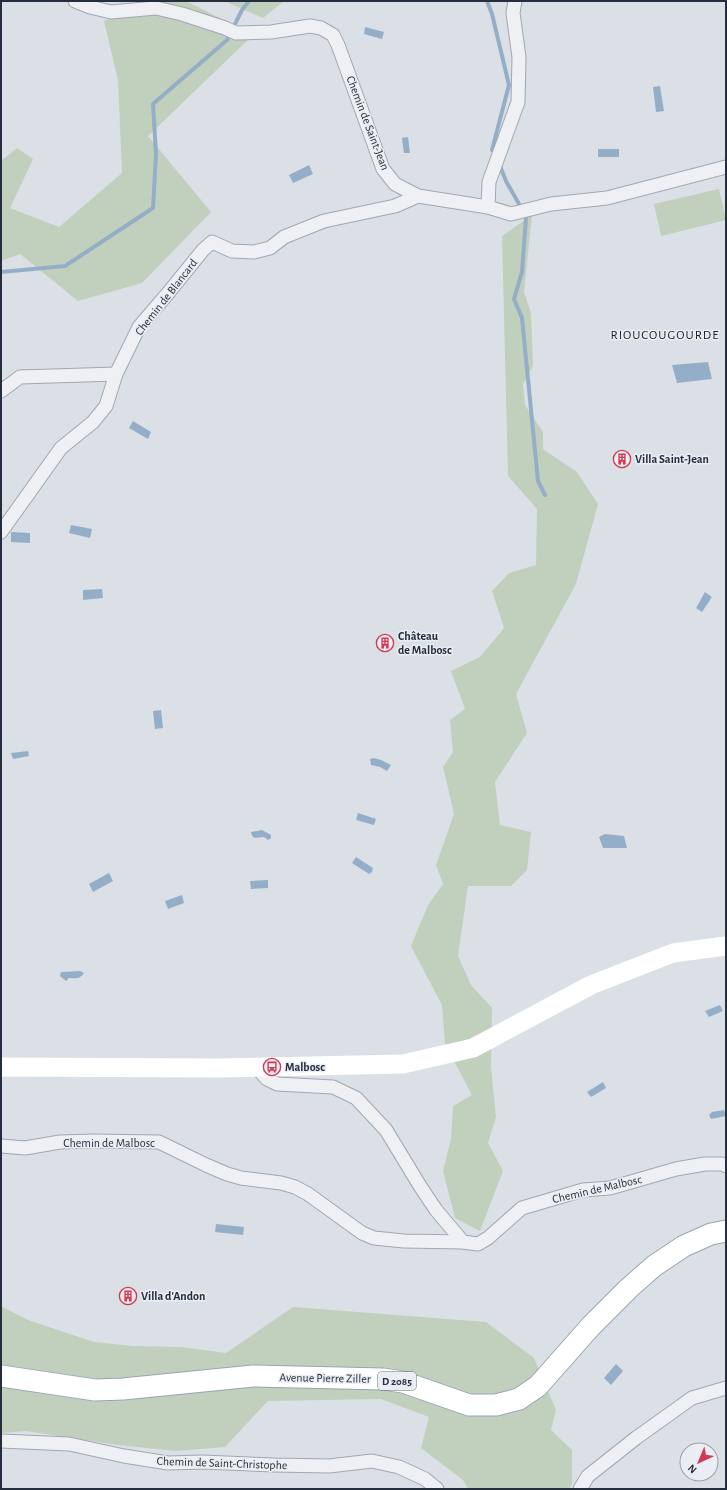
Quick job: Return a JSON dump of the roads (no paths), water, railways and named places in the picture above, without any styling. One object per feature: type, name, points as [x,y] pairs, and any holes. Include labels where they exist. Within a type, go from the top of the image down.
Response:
[{"type":"main road","points":[[1,1067],[256,1067],[403,1064],[473,1048],[591,986],[673,953],[726,946]]},
{"type":"main road","name":"Avenue Pierre Ziller","points":[[1,1376],[95,1390],[124,1389],[253,1376],[383,1379],[403,1382],[469,1405],[496,1406],[519,1400],[538,1386],[591,1326],[628,1289],[654,1266],[684,1246],[711,1234],[726,1231]]},
{"type":"street","name":"Chemin de Saint-Jean","points":[[75,1],[90,7],[111,12],[156,8],[182,14],[231,31],[271,32],[310,26],[321,28],[333,35],[338,45],[383,170],[394,184],[418,196],[488,208],[511,214],[551,204],[607,198],[726,167]]},
{"type":"street","points":[[488,208],[489,182],[518,102],[519,57],[513,13],[516,1]]},
{"type":"street","name":"Chemin de Blancard","points":[[1,532],[61,448],[93,422],[106,406],[116,374],[140,327],[203,250],[212,242],[232,251],[254,252],[270,248],[284,237],[324,221],[395,206],[418,196]]},
{"type":"street","points":[[1,391],[20,377],[116,374]]},
{"type":"street","points":[[256,1067],[267,1079],[277,1084],[333,1087],[356,1098],[386,1130],[436,1210],[463,1242]]},
{"type":"street","name":"Chemin de Malbosc","points":[[1,1146],[25,1148],[60,1142],[86,1141],[159,1142],[227,1174],[241,1178],[281,1183],[295,1187],[308,1194],[362,1233],[374,1238],[404,1241],[463,1242],[478,1244],[488,1238],[522,1208],[583,1190],[610,1188],[676,1169],[705,1164],[722,1164],[726,1166]]},
{"type":"street","points":[[580,1489],[588,1476],[636,1438],[686,1402],[692,1398],[726,1388]]},
{"type":"street","name":"Chemin de Saint-Christophe","points":[[1,1441],[69,1444],[124,1456],[168,1463],[202,1462],[274,1466],[329,1466],[372,1461],[399,1467],[425,1479],[437,1489]]},
{"type":"water","points":[[365,27],[384,32],[382,39],[364,34]]},
{"type":"water","points":[[660,86],[664,111],[656,112],[653,87]]},
{"type":"water","points":[[408,137],[410,153],[404,153],[402,138]]},
{"type":"water","points":[[598,149],[619,149],[619,157],[598,157]]},
{"type":"water","points":[[309,165],[313,174],[293,183],[289,175]]},
{"type":"water","points":[[708,362],[712,379],[677,383],[672,365]]},
{"type":"water","points":[[133,421],[151,432],[148,439],[129,428]]},
{"type":"water","points":[[71,525],[92,529],[90,538],[69,533]]},
{"type":"water","points":[[11,532],[30,533],[30,543],[11,542]]},
{"type":"water","points":[[102,589],[103,598],[83,600],[83,590]]},
{"type":"water","points":[[705,592],[712,597],[702,612],[696,608]]},
{"type":"water","points":[[161,710],[163,728],[155,729],[153,711]]},
{"type":"water","points":[[28,751],[29,756],[13,759],[11,753]]},
{"type":"water","points":[[374,758],[391,765],[387,771],[380,767],[371,765],[370,759]]},
{"type":"water","points":[[358,813],[376,819],[374,825],[356,820]]},
{"type":"water","points":[[262,830],[271,835],[271,838],[268,840],[264,837],[255,838],[252,836],[251,832]]},
{"type":"water","points":[[605,834],[624,836],[627,848],[603,848],[599,837]]},
{"type":"water","points":[[356,857],[373,868],[372,872],[369,874],[352,863]]},
{"type":"water","points":[[109,873],[113,881],[93,892],[89,884]]},
{"type":"water","points":[[268,880],[268,888],[251,889],[250,881]]},
{"type":"water","points":[[182,895],[184,903],[168,909],[165,901]]},
{"type":"water","points":[[80,971],[84,973],[81,977],[69,978],[66,981],[60,976],[61,972]]},
{"type":"water","points":[[720,1005],[723,1011],[709,1017],[705,1011]]},
{"type":"water","points":[[603,1082],[606,1088],[591,1097],[587,1092]]},
{"type":"water","points":[[724,1110],[726,1116],[711,1119],[709,1115],[712,1112]]},
{"type":"water","points":[[216,1224],[244,1227],[243,1235],[215,1232]]},
{"type":"water","points":[[616,1364],[623,1371],[611,1385],[604,1378]]},
{"type":"waterway","points":[[1,272],[65,266],[153,208],[156,154],[153,104],[227,40],[242,10],[249,1]]},
{"type":"waterway","points":[[487,1],[492,14],[509,85],[492,150]]},
{"type":"waterway","points":[[500,166],[506,181],[519,204]]},
{"type":"waterway","points":[[526,218],[522,272],[514,299],[522,318],[538,481],[545,495]]},
{"type":"place","name":"Villa Saint-Jean","points":[[622,459]]},
{"type":"place","name":"Château de Malbosc","points":[[385,643]]},
{"type":"place","name":"Malbosc","points":[[272,1067]]},
{"type":"place","name":"Villa d'Andon","points":[[128,1296]]},
{"type":"district","name":"RIOUCOUGOURDE","points":[[665,335]]}]
